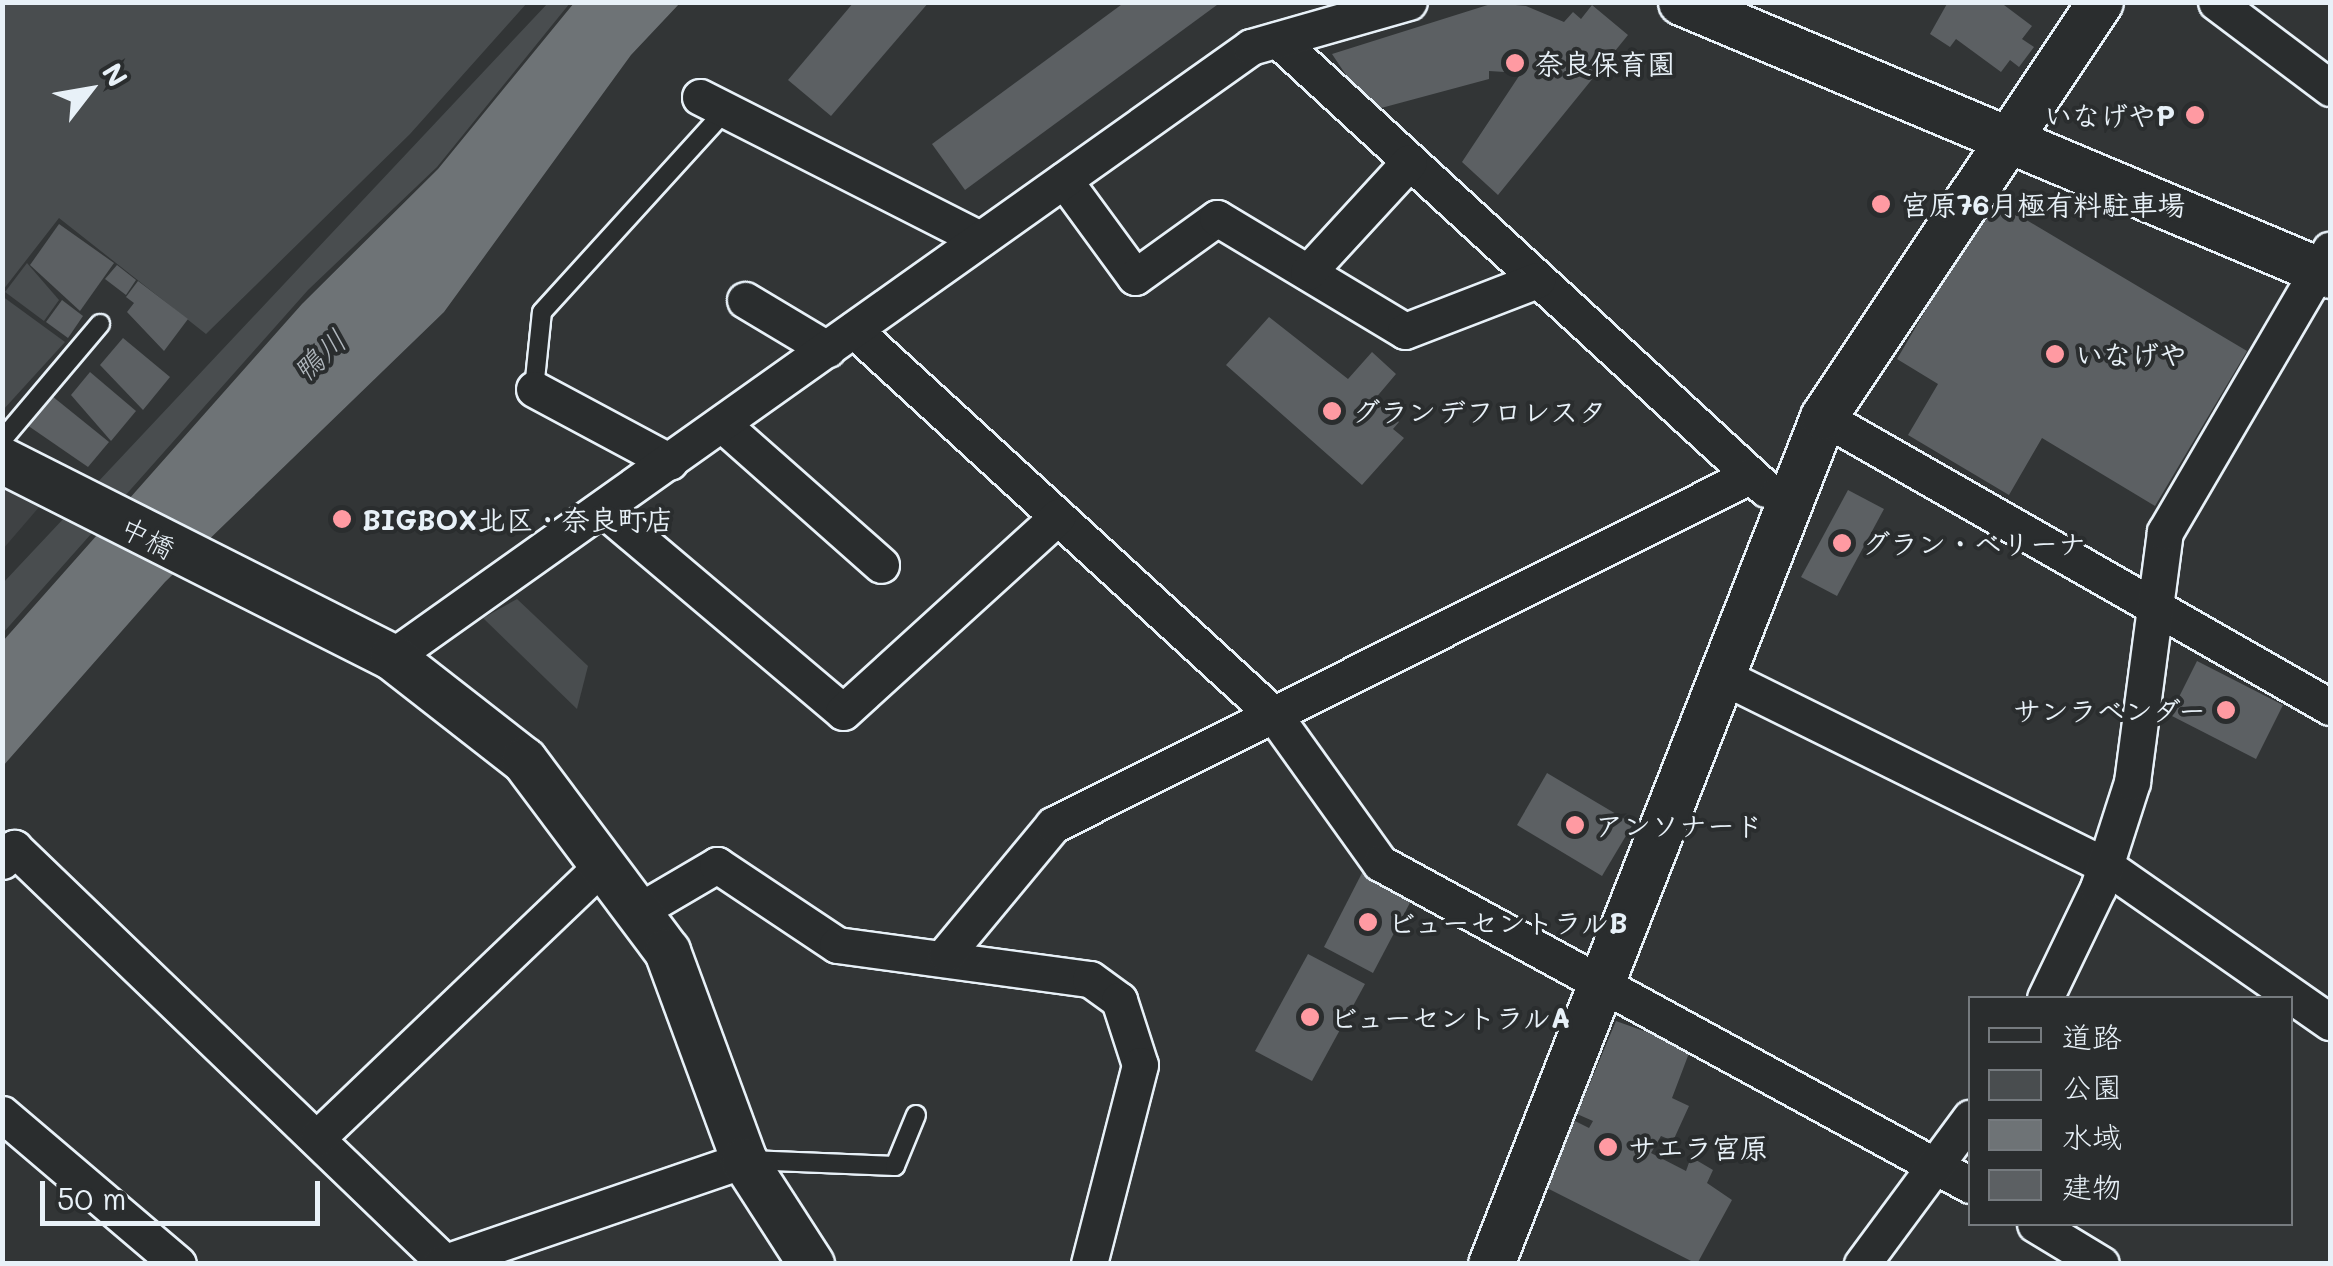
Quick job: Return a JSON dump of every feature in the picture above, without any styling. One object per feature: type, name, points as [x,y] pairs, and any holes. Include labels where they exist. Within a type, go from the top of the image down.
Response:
[{"type":"street","points":[[392,657],[1251,47],[1409,2]]},
{"type":"street","points":[[1681,2],[2327,265],[2165,532],[2150,608],[2132,782],[2106,866],[2047,996]]},
{"type":"street","points":[[1491,1264],[1823,416],[2100,2]]},
{"type":"street","points":[[2216,2],[2330,88]]},
{"type":"street","points":[[1278,40],[1749,476],[1788,504]]},
{"type":"street","points":[[713,104],[980,239]]},
{"type":"street","points":[[1308,272],[1409,162]]},
{"type":"street","points":[[1064,180],[1134,277],[1216,218],[1405,331],[1537,280]]},
{"type":"street","points":[[745,300],[840,340],[1057,517],[1274,715],[1380,863],[1603,980],[1968,1184]]},
{"type":"street","points":[[534,389],[670,462]]},
{"type":"street","points":[[1823,416],[2150,608],[2330,707]]},
{"type":"street","points":[[723,425],[881,566]]},
{"type":"street","name":"中橋","points":[[2,460],[228,578],[392,657],[524,760],[642,909],[667,951],[744,1160],[811,1264]]},
{"type":"street","points":[[946,954],[1054,825],[1749,476]]},
{"type":"street","points":[[603,509],[843,712],[1057,517]]},
{"type":"street","points":[[1722,676],[2106,866],[2293,996]]},
{"type":"street","points":[[2,861],[14,848],[450,1261],[744,1160]]},
{"type":"street","points":[[318,1137],[605,863]]},
{"type":"street","points":[[642,909],[717,864],[837,945],[946,954],[1090,978],[1120,1000],[1140,1065],[1089,1264]]},
{"type":"street","points":[[2293,996],[2330,1022]]},
{"type":"street","points":[[2,1114],[178,1264]]},
{"type":"street","points":[[1862,1264],[1968,1121]]},
{"type":"street","points":[[2038,1226],[2101,1264]]},
{"type":"lane","points":[[534,389],[542,312],[713,104]]},
{"type":"lane","points":[[2,440],[100,324]]},
{"type":"lane","points":[[744,1160],[894,1166],[916,1115]]},
{"type":"shaded area","points":[[3,486],[40,506],[3,549]]},
{"type":"green space","points":[[2,3],[527,3],[410,134],[206,334],[59,218],[3,290]]},
{"type":"green space","points":[[548,3],[570,3],[437,167],[308,290],[3,633],[3,583]]},
{"type":"green space","points":[[27,263],[59,300],[44,321],[5,292]]},
{"type":"green space","points":[[2,296],[65,342],[3,410],[2,410]]},
{"type":"green space","points":[[517,599],[588,666],[577,709],[483,618]]},
{"type":"water","name":"鴨川","points":[[574,3],[680,3],[631,55],[444,312],[165,582],[3,766],[3,641],[302,304],[438,169]]},
{"type":"building","points":[[854,2],[929,2],[831,116],[788,80]]},
{"type":"building","points":[[1125,2],[1221,2],[965,190],[932,144]]},
{"type":"building","points":[[1948,2],[2000,2],[2032,26],[2022,39],[2034,47],[2019,67],[2010,60],[2001,72],[1956,39],[1950,47],[1930,34]]},
{"type":"building","points":[[1494,3],[1526,6],[1564,22],[1573,12],[1581,19],[1592,5],[1628,35],[1498,195],[1462,162],[1521,73],[1489,71],[1489,79],[1370,111],[1332,54]]},
{"type":"building","points":[[1991,199],[2247,351],[2155,506],[2042,438],[2009,495],[1908,435],[1938,384],[1897,359]]},
{"type":"building","points":[[59,224],[114,263],[80,311],[30,265]]},
{"type":"building","points":[[117,265],[136,280],[126,295],[105,279]]},
{"type":"building","points":[[138,281],[188,319],[164,351],[127,312],[134,303],[126,297]]},
{"type":"building","points":[[62,300],[83,316],[68,338],[46,322]]},
{"type":"building","name":"グランデフロレスタ","points":[[1269,317],[1348,379],[1372,352],[1396,374],[1374,400],[1399,422],[1393,429],[1404,438],[1362,485],[1226,365]]},
{"type":"building","points":[[123,338],[170,377],[143,410],[100,365]]},
{"type":"building","points":[[90,372],[136,411],[111,441],[71,395]]},
{"type":"building","points":[[52,396],[109,442],[88,467],[27,425]]},
{"type":"building","name":"グラン・ベリーナ","points":[[1848,490],[1884,509],[1837,596],[1801,577]]},
{"type":"building","name":"サンラベンダー","points":[[2197,661],[2283,705],[2256,759],[2170,715]]},
{"type":"building","name":"アンソナード","points":[[1547,773],[1633,824],[1602,876],[1517,825]]},
{"type":"building","name":"ビューセントラルB","points":[[1363,871],[1413,897],[1373,973],[1324,947]]},
{"type":"building","name":"ビューセントラルA","points":[[1308,954],[1365,984],[1312,1081],[1255,1051]]},
{"type":"building","name":"サエラ宮原","points":[[1616,1021],[1691,1048],[1672,1098],[1689,1106],[1673,1141],[1661,1136],[1651,1153],[1686,1171],[1691,1157],[1713,1170],[1707,1183],[1732,1200],[1697,1264],[1545,1187],[1573,1120],[1589,1128],[1593,1121],[1577,1114]]},
{"type":"place","name":"奈良保育園","points":[[1515,63]]},
{"type":"place","name":"いなげやP","points":[[2195,115]]},
{"type":"place","name":"宮原76月極有料駐車場","points":[[1881,204]]},
{"type":"place","name":"いなげや","points":[[2055,354]]},
{"type":"place","name":"グランデフロレスタ","points":[[1332,411]]},
{"type":"place","name":"BIGBOX北区・奈良町店","points":[[342,519]]},
{"type":"place","name":"グラン・ベリーナ","points":[[1842,543]]},
{"type":"place","name":"サンラベンダー","points":[[2226,710]]},
{"type":"place","name":"アンソナード","points":[[1575,825]]},
{"type":"place","name":"ビューセントラルB","points":[[1368,922]]},
{"type":"place","name":"ビューセントラルA","points":[[1310,1017]]},
{"type":"place","name":"サエラ宮原","points":[[1608,1147]]}]
